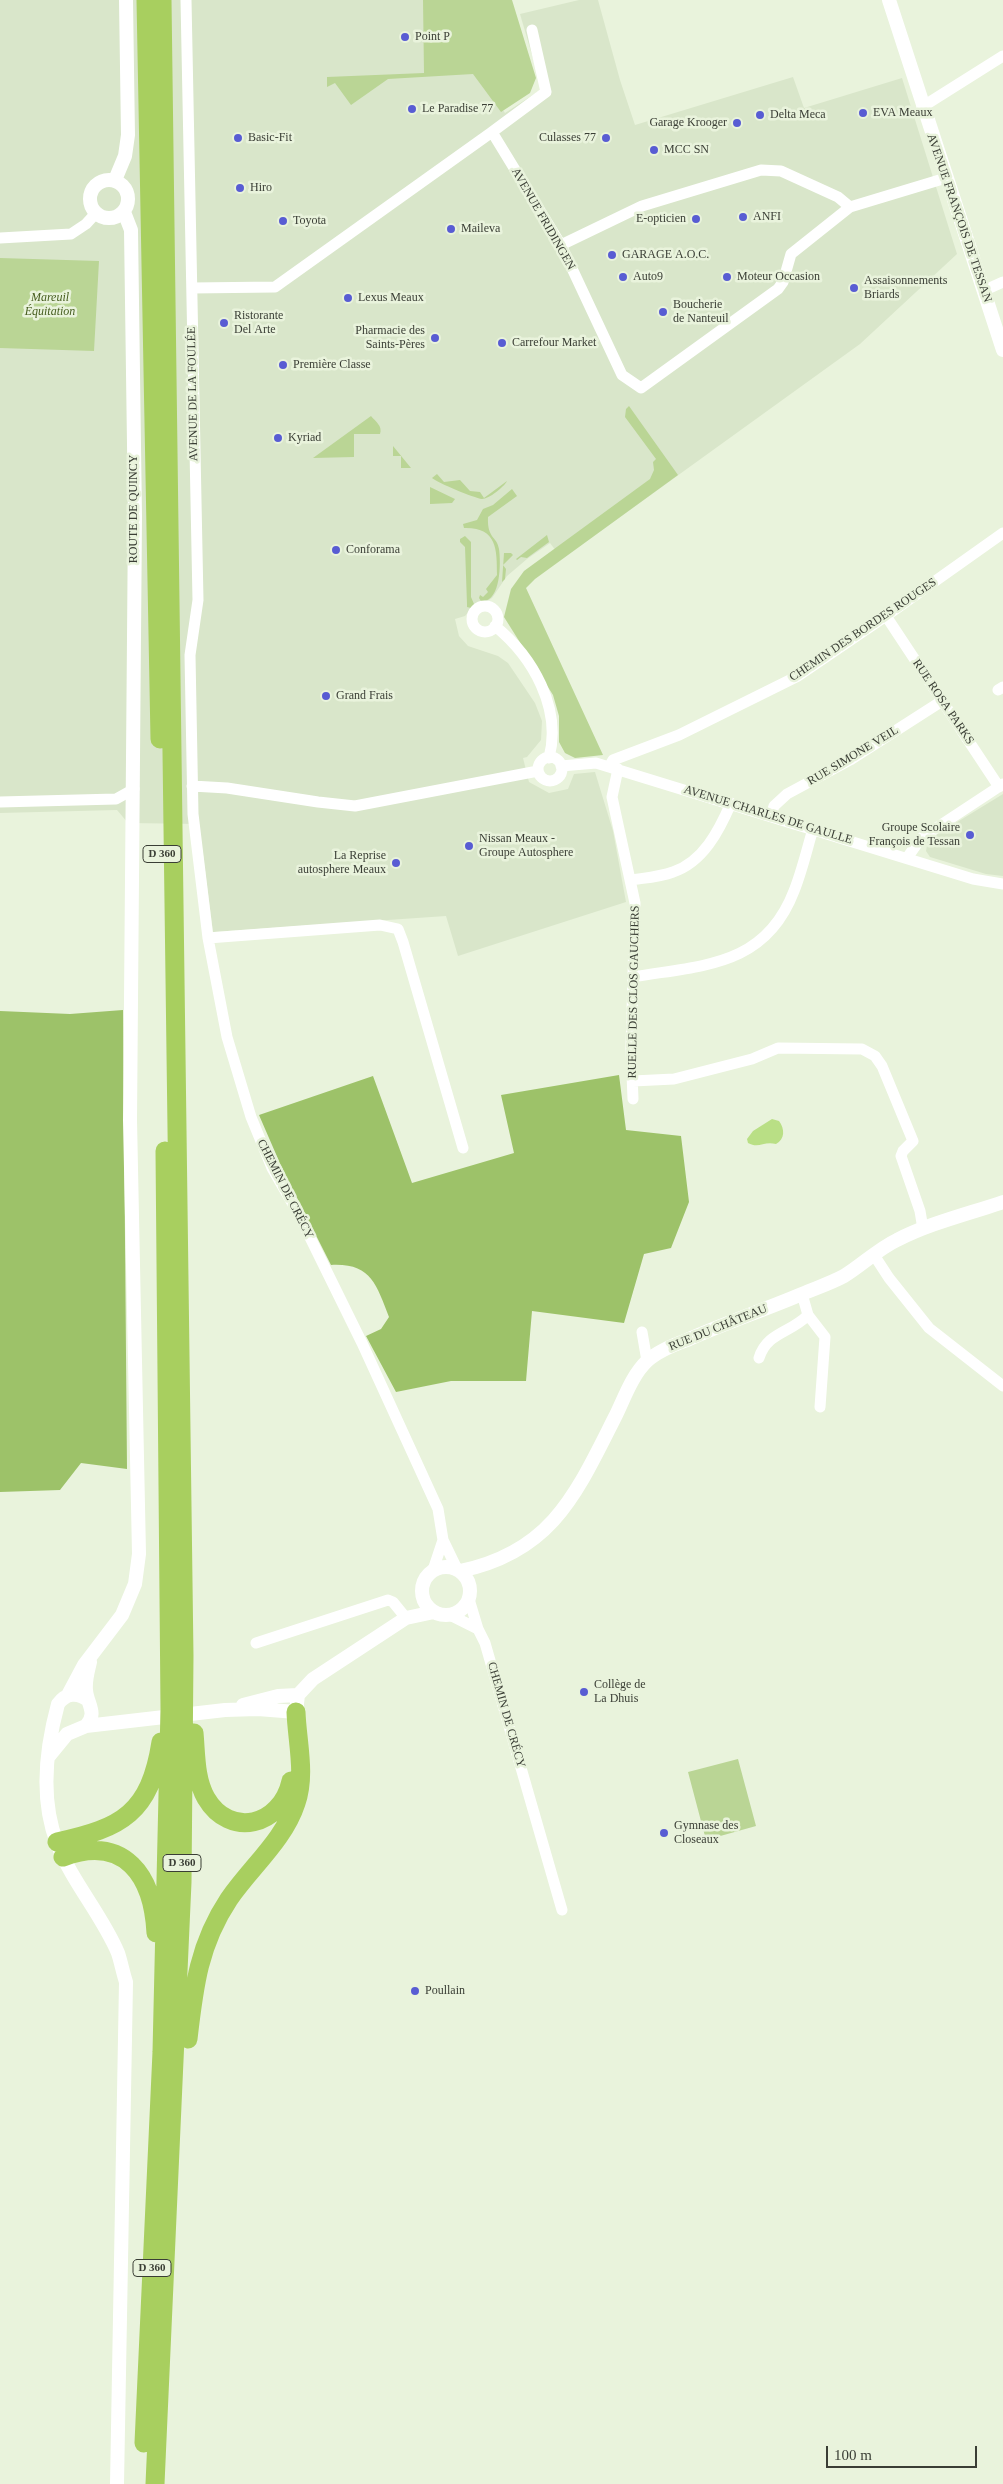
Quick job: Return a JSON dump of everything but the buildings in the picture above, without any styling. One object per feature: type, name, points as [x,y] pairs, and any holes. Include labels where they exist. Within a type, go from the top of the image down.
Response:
[{"type":"highway","name":"D 360","points":[[142,2484],[162,2052],[170,1709],[163,885],[146,0]]},
{"type":"highway","name":"D 360","points":[[155,2484],[175,2072],[182,1882],[184,1655],[162,0]]},
{"type":"highway","points":[[184,1655],[192,1664],[193,1724],[199,1780],[206,1797],[217,1812],[232,1820],[250,1822],[267,1818],[280,1807],[288,1792],[298,1750]]},
{"type":"highway","points":[[175,2072],[185,2059],[192,1995],[204,1947],[230,1898],[280,1834],[290,1816],[300,1786],[297,1704]]},
{"type":"highway","points":[[60,1850],[118,1823],[137,1808],[148,1789],[156,1769],[162,1738],[162,1722],[170,1709]]},
{"type":"highway","points":[[60,1850],[108,1852],[124,1857],[136,1867],[145,1882],[156,1922],[154,2041],[162,2052]]},
{"type":"street","points":[[115,180],[125,156],[128,135],[126,0]]},
{"type":"street","name":"AVENUE DE LA FOULÉE","points":[[186,0],[198,600],[190,654],[192,786]]},
{"type":"street","name":"AVENUE FRANÇOIS DE TESSAN","points":[[889,0],[922,107],[1003,350]]},
{"type":"street","points":[[192,288],[275,287],[546,92],[532,30]]},
{"type":"street","points":[[922,107],[1003,56]]},
{"type":"street","name":"AVENUE FRIDINGEN","points":[[492,132],[561,245],[622,375],[641,388],[778,289],[783,282],[791,254],[850,208]]},
{"type":"street","points":[[561,245],[642,206],[761,170],[781,171],[838,197],[850,208],[946,178]]},
{"type":"street","points":[[115,180],[121,183],[128,194],[127,206],[124,212],[113,218],[107,218],[96,213],[90,202],[93,189],[102,181],[115,180]]},
{"type":"street","name":"ROUTE DE QUINCY","points":[[94,1652],[122,1615],[135,1584],[139,1554],[130,1120],[135,516],[131,230],[124,212]]},
{"type":"street","points":[[0,238],[71,234],[86,224],[96,213]]},
{"type":"street","points":[[983,292],[1003,282]]},
{"type":"street","name":"CHEMIN DES BORDES ROUGES","points":[[614,768],[613,760],[679,735],[798,676],[1003,533]]},
{"type":"street","name":"RUE ROSA PARKS","points":[[886,616],[1001,786]]},
{"type":"street","points":[[495,626],[530,666],[546,694],[551,712],[553,732],[549,758]]},
{"type":"street","name":"RUE SIMONE VEIL","points":[[770,816],[774,806],[787,794],[850,760],[942,701]]},
{"type":"street","points":[[549,758],[556,760],[561,766],[561,773],[552,781],[545,780],[538,771],[542,760],[549,758]]},
{"type":"street","name":"AVENUE CHARLES DE GAULLE","points":[[561,766],[596,762],[973,879],[1003,884]]},
{"type":"street","name":"RUELLE DES CLOS GAUCHERS","points":[[614,768],[612,797],[635,902],[631,1048],[633,1099]]},
{"type":"street","points":[[192,786],[227,788],[355,806],[538,771]]},
{"type":"street","name":"CHEMIN DE CRÉCY","points":[[192,786],[197,862],[218,996],[227,1037],[251,1117],[272,1168],[302,1222],[362,1342],[438,1509],[443,1540],[458,1570]]},
{"type":"street","points":[[907,858],[922,838],[1001,786]]},
{"type":"street","points":[[0,802],[116,799],[134,789]]},
{"type":"street","points":[[116,799],[128,807],[134,807]]},
{"type":"street","points":[[631,880],[673,872],[692,862],[712,841],[731,804]]},
{"type":"street","points":[[633,977],[723,962],[754,947],[776,926],[786,908],[794,891],[813,828]]},
{"type":"street","points":[[208,938],[380,926],[398,929],[463,1148]]},
{"type":"street","points":[[633,1081],[674,1079],[752,1059],[778,1048],[862,1048],[869,1051],[882,1066],[913,1142],[903,1150],[901,1156],[920,1211],[923,1229]]},
{"type":"street","name":"RUE DU CHÂTEAU","points":[[458,1570],[489,1564],[513,1553],[532,1542],[556,1518],[573,1496],[633,1380],[647,1361],[666,1349],[726,1322],[842,1277],[896,1240],[1003,1202]]},
{"type":"street","points":[[874,1255],[889,1278],[930,1328],[1003,1386]]},
{"type":"street","points":[[802,1294],[808,1315],[825,1337],[820,1407]]},
{"type":"street","points":[[759,1358],[762,1347],[771,1338],[800,1324],[808,1315]]},
{"type":"street","points":[[642,1332],[647,1361]]},
{"type":"street","name":"CHEMIN DE CRÉCY","points":[[433,1570],[443,1540]]},
{"type":"street","points":[[406,1618],[422,1593],[424,1580],[433,1570],[445,1567],[458,1570],[469,1583],[469,1599],[462,1610],[450,1615]]},
{"type":"street","points":[[422,1593],[425,1604],[434,1612]]},
{"type":"street","name":"CHEMIN DE CRÉCY","points":[[469,1599],[478,1629],[485,1643],[562,1910]]},
{"type":"street","points":[[256,1642],[388,1600],[406,1618]]},
{"type":"street","points":[[57,1716],[64,1727],[80,1728],[225,1710],[258,1709],[297,1704],[313,1679],[406,1618],[434,1612],[450,1615],[478,1629]]},
{"type":"street","points":[[94,1652],[68,1695],[58,1704],[48,1757],[45,1793],[50,1821],[60,1850],[117,1952],[126,1982],[117,2484]]},
{"type":"street","points":[[48,1757],[67,1734],[80,1728],[92,1716],[87,1676],[94,1652]]},
{"type":"street","points":[[68,1695],[78,1695],[110,1716],[136,1720]]},
{"type":"shaded area","points":[[0,0],[427,0],[505,113],[542,89],[520,14],[579,0],[598,0],[620,80],[635,125],[793,77],[804,108],[902,78],[957,254],[860,344],[562,559],[550,543],[507,576],[492,598],[486,602],[475,604],[465,616],[455,619],[459,636],[468,646],[498,656],[508,663],[535,703],[542,721],[541,740],[527,757],[523,758],[529,782],[549,793],[568,789],[574,774],[595,772],[613,831],[626,902],[458,956],[446,916],[213,932],[199,824],[128,823],[117,810],[0,813]]},
{"type":"shaded area","name":"Groupe Scolaire François de Tessan","points":[[1003,794],[1003,876],[986,874],[930,857],[926,851],[928,840]]},
{"type":"shaded area","points":[[123,1010],[127,1469],[81,1463],[60,1490],[0,1492],[0,1011],[70,1014]]},
{"type":"shaded area","points":[[619,1075],[626,1130],[681,1136],[689,1202],[671,1248],[644,1254],[624,1323],[532,1311],[526,1381],[451,1381],[396,1392],[366,1336],[381,1329],[389,1317],[380,1295],[364,1272],[344,1265],[331,1265],[282,1168],[259,1115],[373,1076],[412,1183],[514,1153],[501,1095]]},
{"type":"shaded area","points":[[772,1119],[779,1121],[782,1127],[783,1134],[779,1142],[776,1144],[758,1145],[748,1143],[747,1139],[753,1131]]},
{"type":"green space","points":[[423,0],[512,0],[536,78],[530,93],[501,112],[473,74],[388,79],[351,105],[335,83],[327,87],[327,77],[424,73]]},
{"type":"green space","name":"Mareuil Équitation","points":[[0,258],[99,261],[94,351],[0,348]]},
{"type":"green space","points":[[629,406],[678,475],[535,579],[526,588],[603,755],[575,758],[565,753],[559,742],[559,716],[553,695],[504,617],[511,589],[524,571],[650,479],[654,470],[653,462],[656,459],[625,417],[626,409]]},
{"type":"green space","points":[[371,416],[380,426],[380,434],[354,434],[354,457],[313,458]]},
{"type":"green space","points":[[393,446],[411,468],[401,468],[401,456],[393,456]]},
{"type":"green space","points":[[437,474],[444,482],[460,480],[470,491],[480,492],[484,498],[507,481],[496,492],[488,497],[482,499],[456,490],[432,478]]},
{"type":"green space","points":[[430,487],[455,499],[452,503],[430,504]]},
{"type":"green space","points":[[512,489],[517,496],[488,517],[489,529],[498,545],[500,563],[498,581],[493,596],[488,600],[481,601],[480,595],[483,597],[488,592],[486,589],[497,575],[495,548],[493,541],[483,531],[464,528],[463,524],[477,520],[483,509],[493,505]]},
{"type":"green space","points":[[547,535],[549,542],[527,558],[521,557],[516,559]]},
{"type":"green space","points":[[465,536],[471,542],[471,597],[474,604],[471,608],[467,607],[465,547],[460,542],[460,539]]},
{"type":"green space","points":[[504,553],[511,553],[513,555],[503,565]]},
{"type":"green space","points":[[503,565],[506,569],[505,579],[502,582]]},
{"type":"green space","points":[[738,1759],[756,1826],[706,1840],[688,1772]]},
{"type":"place","name":"Point P","points":[[405,37]]},
{"type":"place","name":"Le Paradise 77","points":[[412,109]]},
{"type":"place","name":"EVA Meaux","points":[[863,113]]},
{"type":"place","name":"Delta Meca","points":[[760,115]]},
{"type":"place","name":"Garage Krooger","points":[[737,123]]},
{"type":"place","name":"Basic-Fit","points":[[238,138]]},
{"type":"place","name":"Culasses 77","points":[[606,138]]},
{"type":"place","name":"MCC SN","points":[[654,150]]},
{"type":"place","name":"Hiro","points":[[240,188]]},
{"type":"place","name":"ANFI","points":[[743,217]]},
{"type":"place","name":"E-opticien","points":[[696,219]]},
{"type":"place","name":"Toyota","points":[[283,221]]},
{"type":"place","name":"Maileva","points":[[451,229]]},
{"type":"place","name":"GARAGE A.O.C.","points":[[612,255]]},
{"type":"place","name":"Auto9","points":[[623,277]]},
{"type":"place","name":"Moteur Occasion","points":[[727,277]]},
{"type":"place","name":"Assaisonnements Briards","points":[[854,288]]},
{"type":"place","name":"Lexus Meaux","points":[[348,298]]},
{"type":"place","name":"Boucherie de Nanteuil","points":[[663,312]]},
{"type":"place","name":"Ristorante Del Arte","points":[[224,323]]},
{"type":"place","name":"Pharmacie des Saints-Pères","points":[[435,338]]},
{"type":"place","name":"Carrefour Market","points":[[502,343]]},
{"type":"place","name":"Première Classe","points":[[283,365]]},
{"type":"place","name":"Kyriad","points":[[278,438]]},
{"type":"place","name":"Conforama","points":[[336,550]]},
{"type":"place","name":"Grand Frais","points":[[326,696]]},
{"type":"place","name":"Groupe Scolaire François de Tessan","points":[[970,835]]},
{"type":"place","name":"Nissan Meaux - Groupe Autosphere","points":[[469,846]]},
{"type":"place","name":"La Reprise autosphere Meaux","points":[[396,863]]},
{"type":"place","name":"Collège de La Dhuis","points":[[584,1692]]},
{"type":"place","name":"Gymnase des Closeaux","points":[[664,1833]]},
{"type":"place","name":"Poullain","points":[[415,1991]]}]
